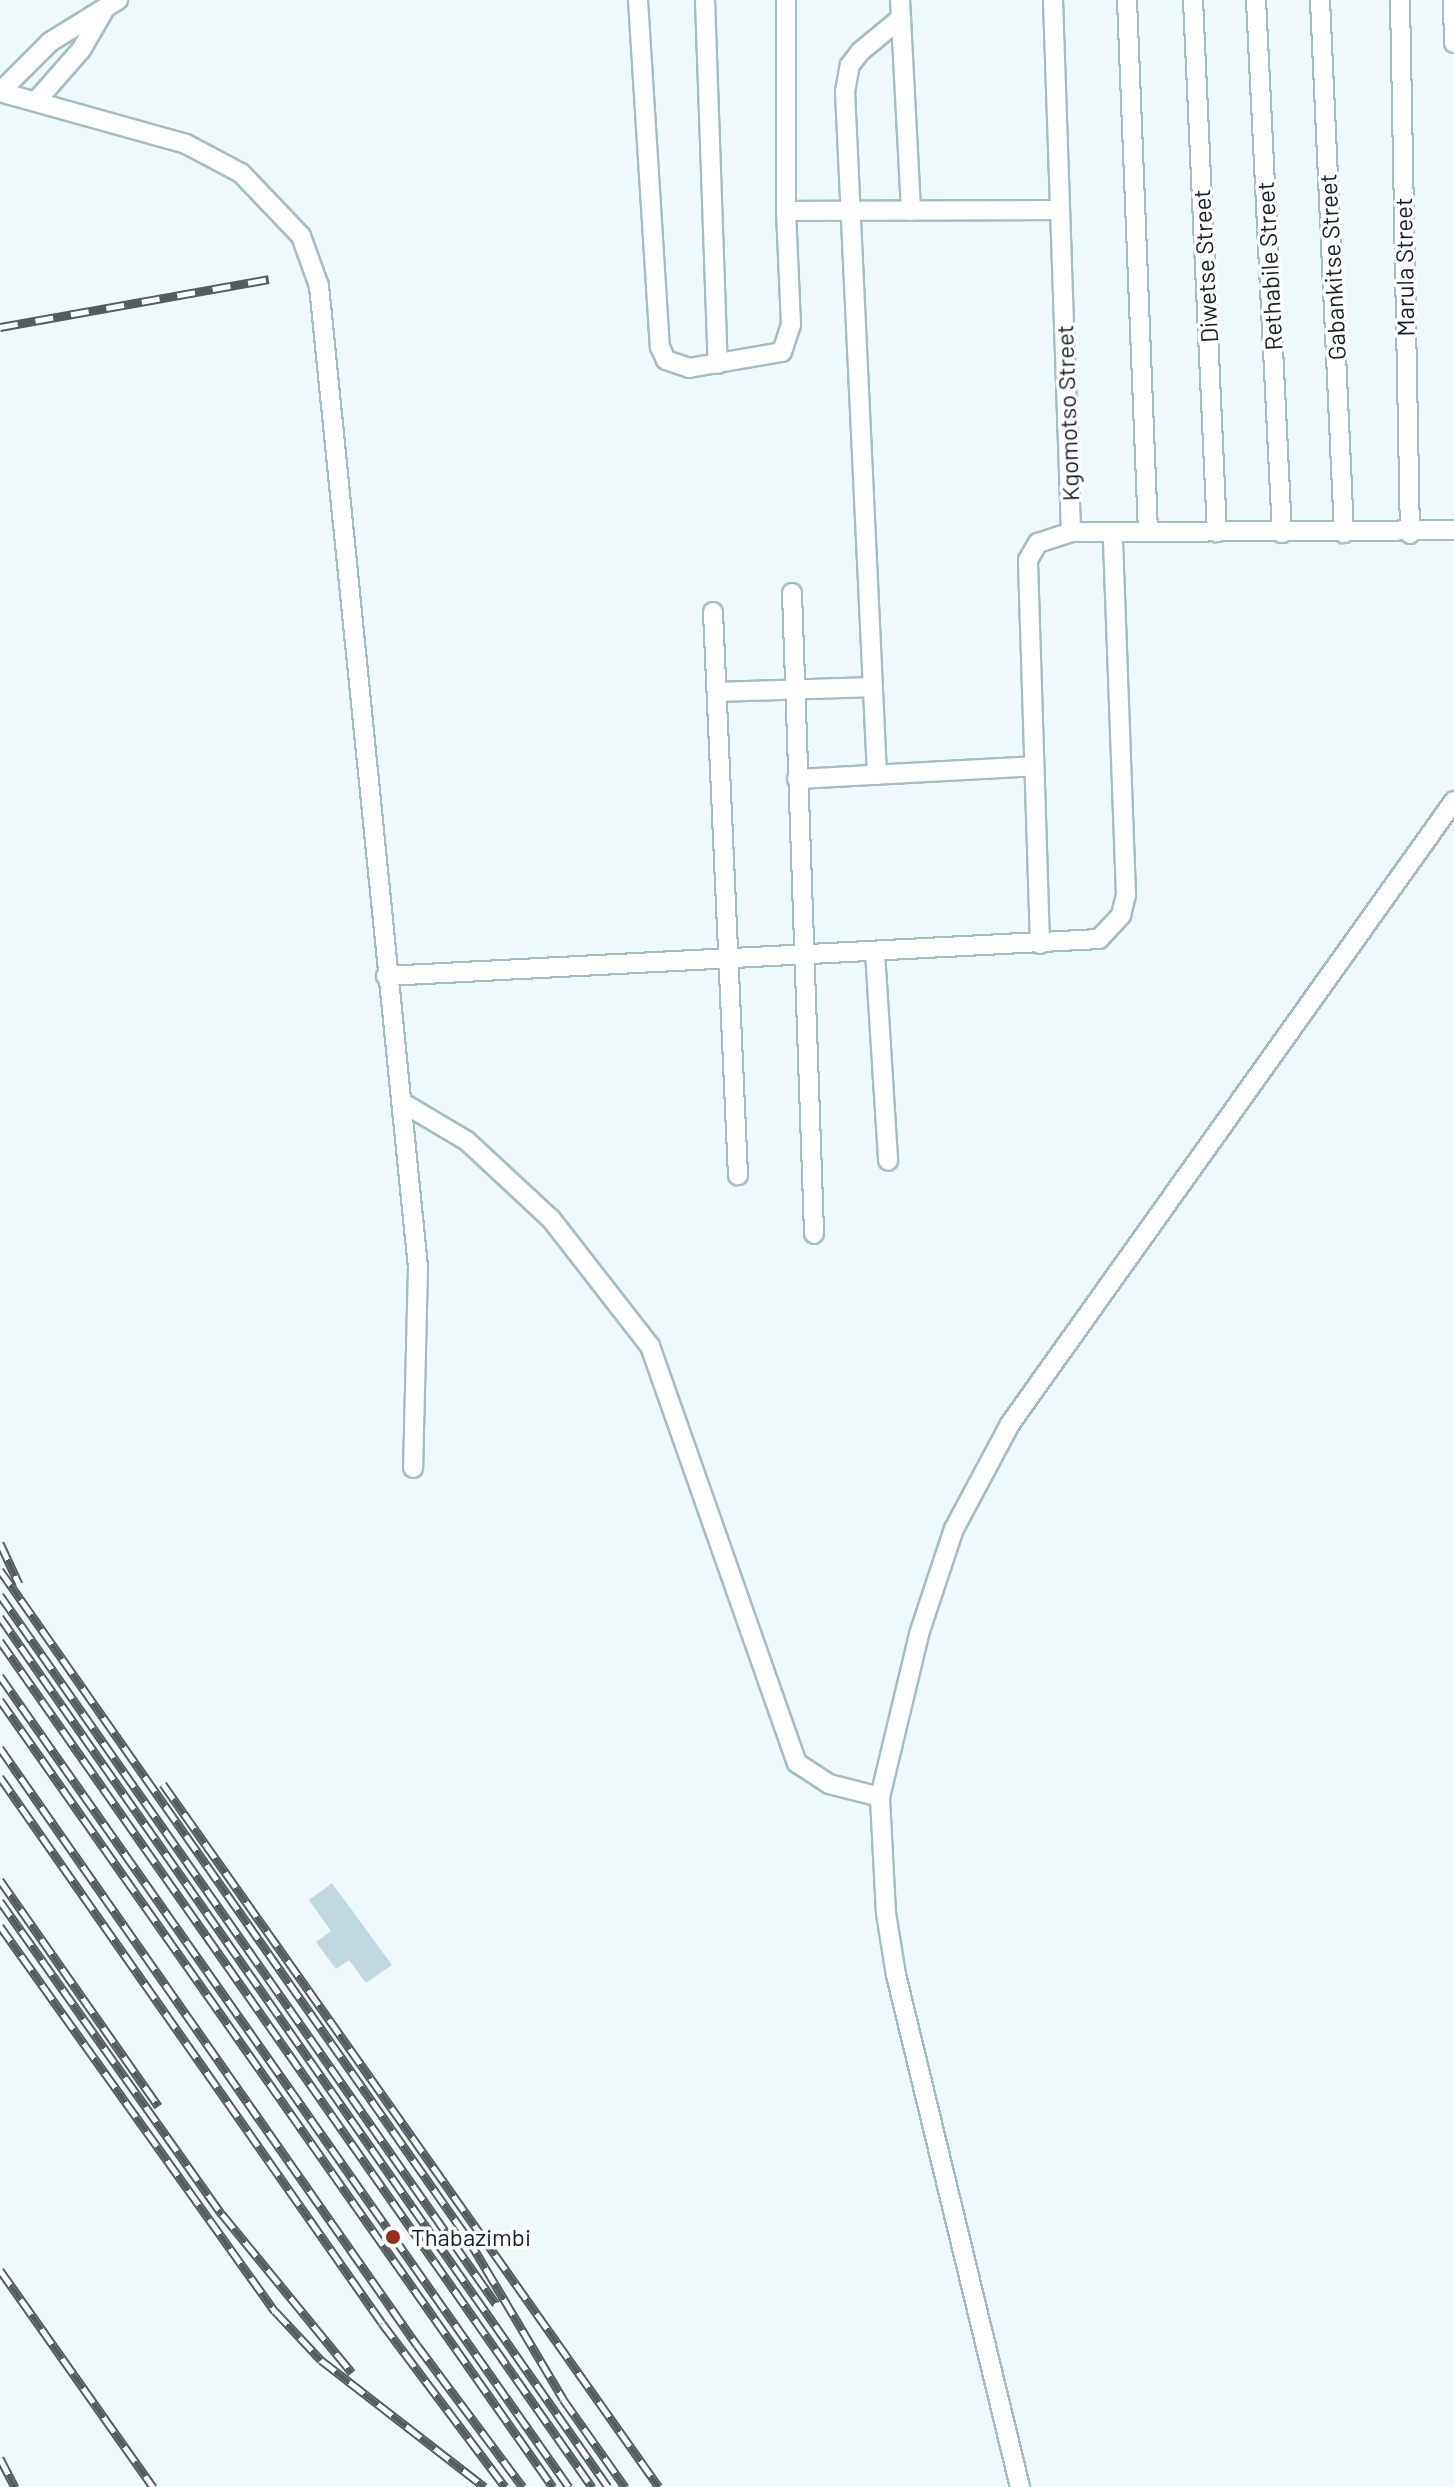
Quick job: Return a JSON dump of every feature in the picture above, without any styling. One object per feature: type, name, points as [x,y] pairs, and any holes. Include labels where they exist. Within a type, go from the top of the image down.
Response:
[{"type":"street","points":[[638,0],[661,354],[689,368],[776,356],[785,346],[791,325],[786,211],[786,0]]},
{"type":"street","points":[[705,0],[718,364]]},
{"type":"street","name":"Kgomotso Street","points":[[1040,944],[1028,560],[1038,543],[1071,532],[1053,0]]},
{"type":"street","points":[[1127,0],[1148,532]]},
{"type":"street","name":"Diwetse Street","points":[[1193,0],[1217,532]]},
{"type":"street","name":"Rethabile Street","points":[[1256,0],[1282,533]]},
{"type":"street","name":"Gabankitse Street","points":[[1320,0],[1344,533]]},
{"type":"street","name":"Marula Street","points":[[1400,0],[1410,534]]},
{"type":"street","points":[[1453,0],[1454,43]]},
{"type":"street","points":[[0,92],[50,42],[111,6]]},
{"type":"street","points":[[37,100],[81,50],[111,6]]},
{"type":"street","points":[[901,9],[911,211]]},
{"type":"street","points":[[877,775],[847,211],[845,92],[850,65],[901,9]]},
{"type":"street","points":[[0,92],[37,100],[215,158],[266,194],[309,253],[328,335],[386,976],[403,1103],[418,1267],[413,1468]]},
{"type":"street","points":[[786,211],[1060,210]]},
{"type":"street","points":[[1071,532],[1410,534],[1454,530]]},
{"type":"street","points":[[386,976],[1099,939],[1124,904],[1113,532]]},
{"type":"street","points":[[792,593],[802,955],[814,1234]]},
{"type":"street","points":[[713,612],[738,1175]]},
{"type":"street","points":[[717,692],[873,687]]},
{"type":"street","points":[[797,779],[1034,766]]},
{"type":"street","points":[[1020,2487],[896,1975],[880,1854],[880,1797],[919,1634],[954,1529],[1010,1424],[1454,801]]},
{"type":"street","points":[[875,952],[888,1161]]},
{"type":"street","points":[[403,1103],[467,1141],[551,1219],[650,1346],[797,1763],[829,1784],[880,1797]]},
{"type":"building","points":[[332,1883],[392,1965],[366,1983],[349,1960],[336,1969],[316,1942],[331,1931],[309,1900]]},
{"type":"railway","points":[[0,327],[269,279]]},
{"type":"railway","points":[[0,1543],[19,1584]]},
{"type":"railway","points":[[0,1570],[467,2237],[563,2399],[625,2487]]},
{"type":"railway","points":[[0,1595],[496,2304]]},
{"type":"railway","points":[[0,1617],[608,2487]]},
{"type":"railway","points":[[0,1641],[592,2487]]},
{"type":"railway","points":[[0,1676],[569,2487]]},
{"type":"railway","points":[[0,1700],[553,2487]]},
{"type":"railway","points":[[0,1748],[417,2345],[523,2487]]},
{"type":"railway","points":[[0,1777],[382,2323],[505,2487]]},
{"type":"railway","points":[[163,1784],[659,2487]]},
{"type":"railway","points":[[0,1880],[158,2106]]},
{"type":"railway","points":[[0,1901],[222,2214],[352,2373]]},
{"type":"railway","points":[[0,1926],[275,2311],[321,2360],[485,2487]]},
{"type":"railway","points":[[0,2270],[153,2487]]},
{"type":"railway","points":[[0,2458],[15,2487]]},
{"type":"place","name":"Thabazimbi","points":[[393,2237]]}]
